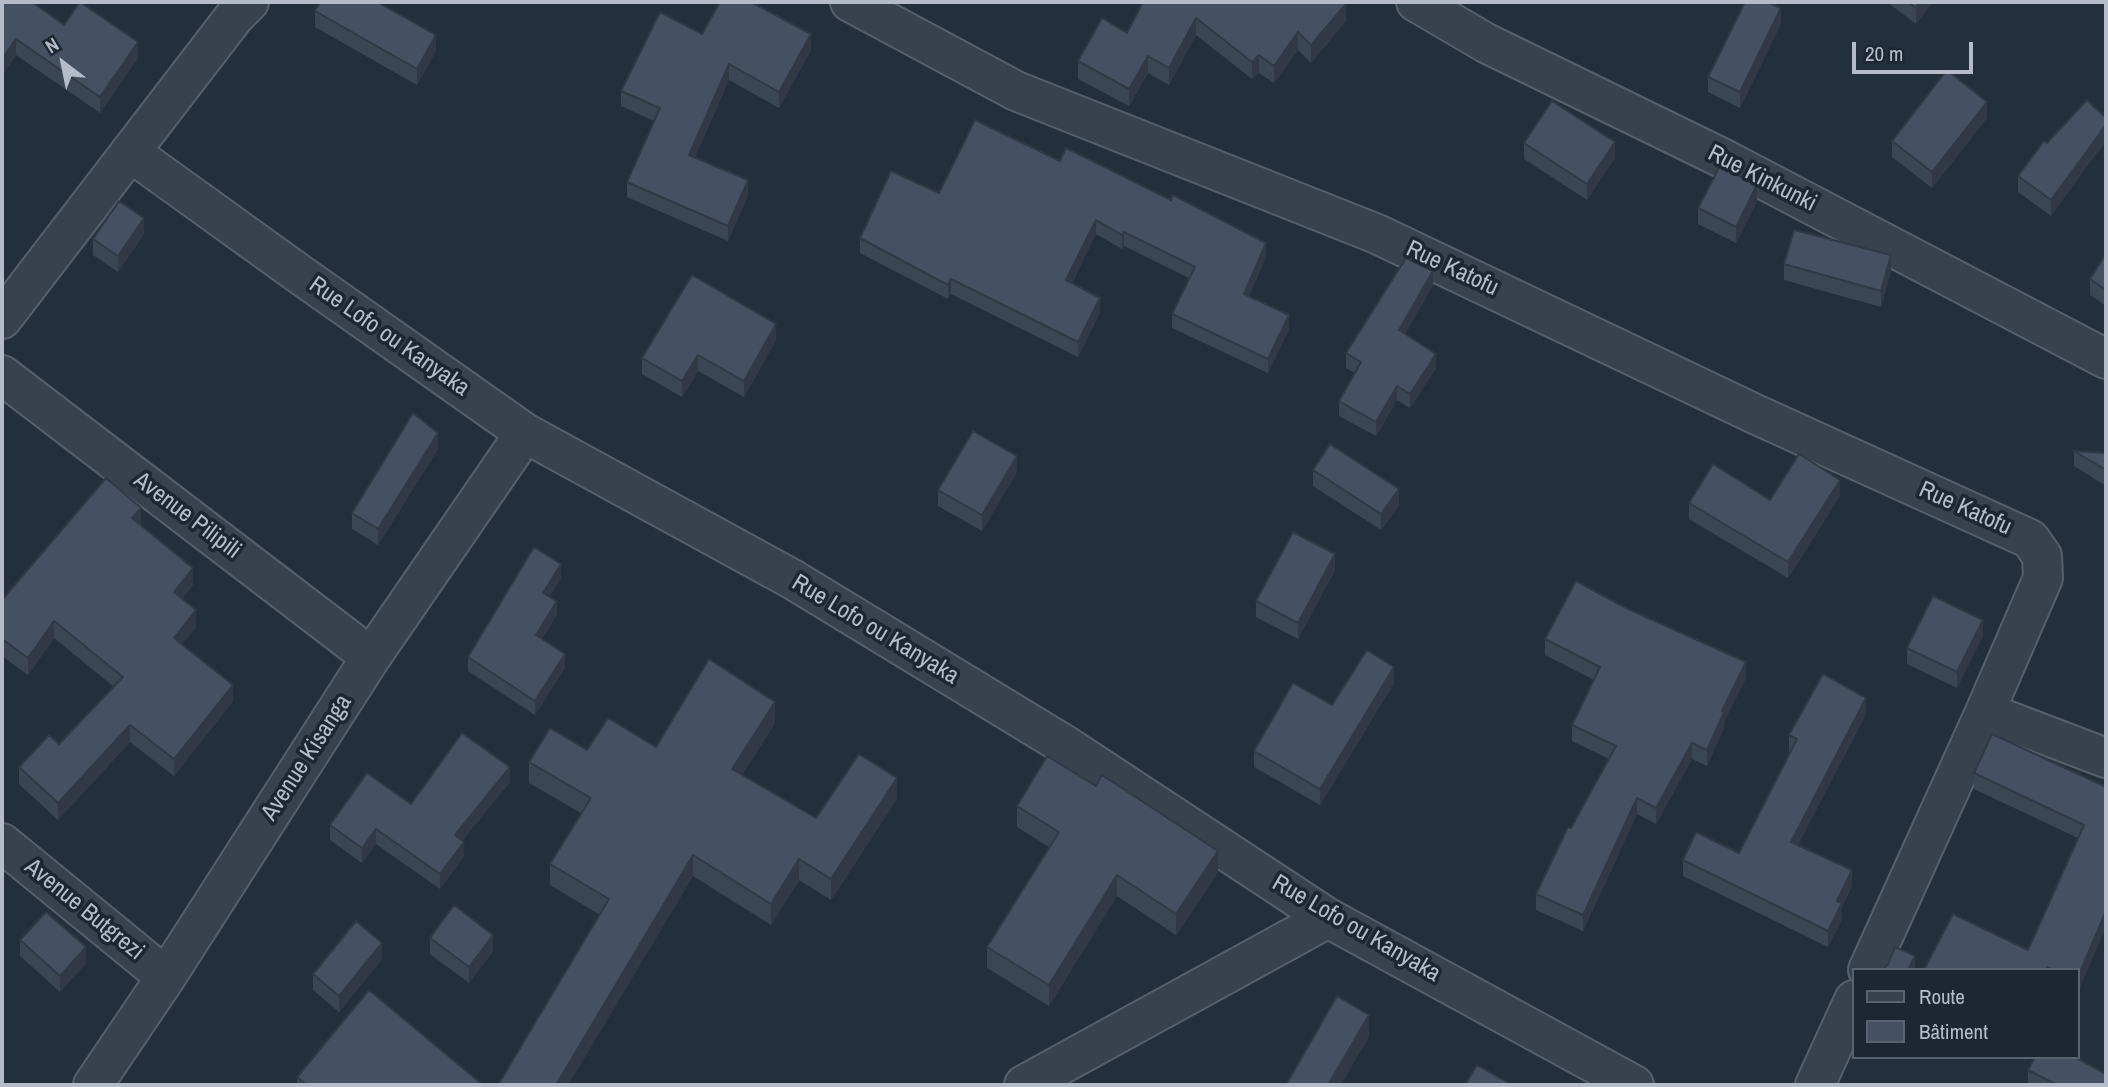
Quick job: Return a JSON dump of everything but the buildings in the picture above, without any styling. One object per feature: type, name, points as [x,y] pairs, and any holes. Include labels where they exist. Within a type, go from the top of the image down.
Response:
[{"type":"street","name":"Rue Katofu","points":[[850,2],[1016,91],[1377,234],[1755,414],[2030,539],[2042,556],[2043,578],[1985,712]]},
{"type":"street","name":"Rue Kinkunki","points":[[1416,2],[1486,43],[1726,160],[2106,359]]},
{"type":"street","points":[[2,319],[130,152],[232,7]]},
{"type":"street","name":"Rue Lofo ou Kanyaka","points":[[130,152],[525,433],[792,579],[1068,747],[1328,918],[1634,1085]]},
{"type":"street","name":"Avenue Pilipili","points":[[2,375],[371,657]]},
{"type":"street","name":"Avenue Kisanga","points":[[93,1085],[166,977],[371,657],[525,433]]},
{"type":"street","points":[[1869,968],[1985,712],[2106,758]]},
{"type":"street","name":"Avenue Butgrezi","points":[[2,843],[166,977]]},
{"type":"street","points":[[1024,1085],[1328,918]]},
{"type":"street","points":[[1815,1085],[1853,1002]]}]
